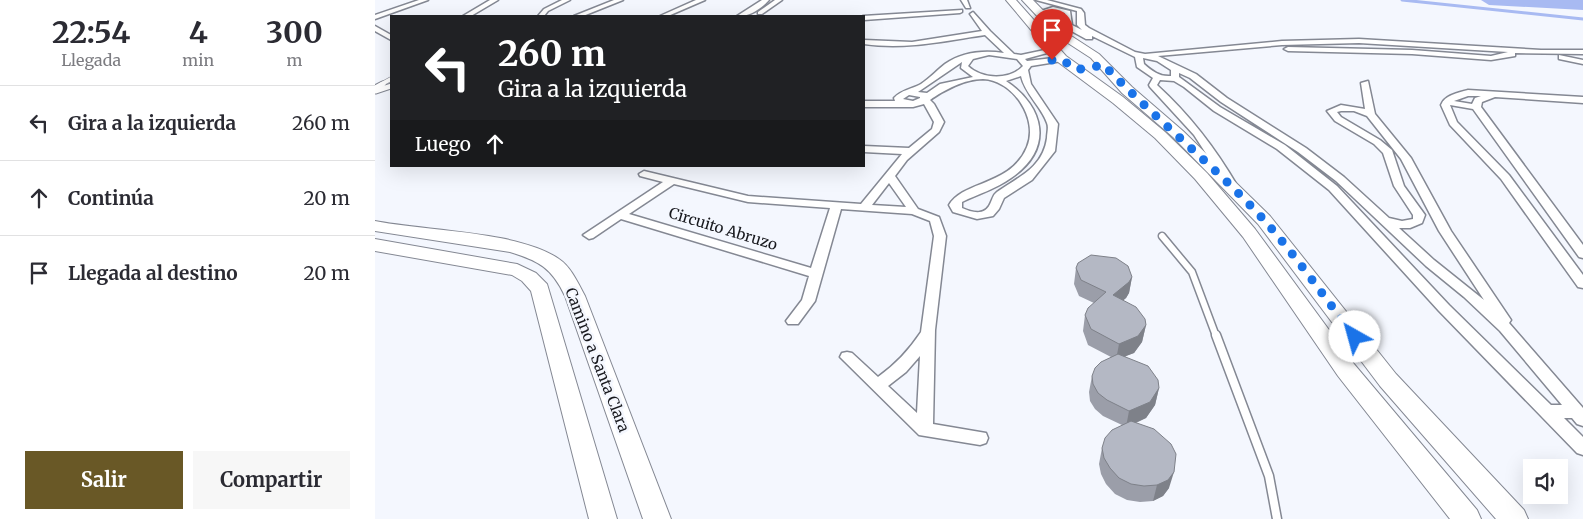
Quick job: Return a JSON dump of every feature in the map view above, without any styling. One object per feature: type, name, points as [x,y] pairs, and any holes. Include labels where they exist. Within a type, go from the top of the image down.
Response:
[{"type":"main road","points":[[1011,0],[1063,59],[1118,100],[1159,135],[1201,176],[1249,233],[1346,370],[1467,519]]},
{"type":"main road","points":[[1036,4],[1058,32],[1095,56],[1264,220],[1388,380],[1514,519]]},
{"type":"main road","points":[[1063,59],[1067,46],[1081,47]]},
{"type":"main road","points":[[1063,59],[1089,69],[1103,64]]},
{"type":"main road","name":"Camino a Santa Clara","points":[[375,226],[508,247],[551,262],[563,274],[575,296],[657,519]]},
{"type":"main road","name":"Camino a Santa Clara","points":[[375,245],[517,270],[529,277],[540,289],[603,519]]},
{"type":"street","points":[[468,15],[495,0]]},
{"type":"street","points":[[542,15],[546,10],[567,0]]},
{"type":"street","points":[[580,15],[620,0]]},
{"type":"street","points":[[665,15],[693,2],[702,0]]},
{"type":"street","points":[[742,15],[761,5],[766,0]]},
{"type":"street","points":[[756,15],[779,0]]},
{"type":"street","points":[[375,17],[422,1]]},
{"type":"street","points":[[397,15],[422,1]]},
{"type":"street","points":[[960,11],[966,3],[978,11],[987,33],[1010,54]]},
{"type":"street","points":[[1036,4],[1068,12],[1068,24],[1073,30],[1173,70],[1193,76],[1242,112],[1321,164],[1487,311],[1521,345],[1580,415]]},
{"type":"street","points":[[1036,4],[1079,10],[1083,28],[1142,58],[1297,42],[1378,41],[1583,52]]},
{"type":"street","points":[[865,18],[978,11]]},
{"type":"street","points":[[390,19],[376,28],[390,37]]},
{"type":"street","points":[[866,42],[895,46],[922,45],[955,36],[987,33]]},
{"type":"street","points":[[1378,41],[1389,51]]},
{"type":"street","points":[[1297,42],[1307,51]]},
{"type":"street","points":[[1399,42],[1411,52]]},
{"type":"street","points":[[989,53],[997,44]]},
{"type":"street","points":[[1583,62],[1557,57],[1519,54],[1491,58],[1389,51],[1307,51],[1268,48],[1203,52],[1174,56],[1168,60],[1173,70],[1187,85],[1224,113],[1297,158],[1333,188],[1365,220],[1444,308],[1583,448]]},
{"type":"street","points":[[1493,48],[1503,56]]},
{"type":"street","points":[[936,114],[899,102],[898,98],[931,81],[944,67],[954,61],[989,53],[1010,54],[1019,57],[1063,59]]},
{"type":"street","points":[[970,57],[965,61],[964,66],[967,70],[985,77],[996,78],[1008,77],[1025,67],[1063,59]]},
{"type":"street","points":[[996,78],[1008,85],[1029,107],[1037,122],[1036,142],[1012,173],[958,200],[955,205],[957,210],[965,215],[979,216],[990,213],[997,205],[999,196],[1027,178],[1050,151],[1053,124],[1027,84],[1025,67],[1019,57]]},
{"type":"street","points":[[1142,58],[1147,71],[1159,77]]},
{"type":"street","points":[[1173,70],[1155,80],[1153,86],[1175,106],[1203,138],[1235,191]]},
{"type":"street","points":[[865,104],[909,104],[925,99],[943,86],[985,77]]},
{"type":"street","points":[[1365,83],[1370,114],[1385,135],[1406,158],[1445,231],[1521,345]]},
{"type":"street","points":[[1446,102],[1460,94],[1583,100]]},
{"type":"street","points":[[863,208],[890,177],[896,167],[936,130],[939,122],[924,95],[865,96]]},
{"type":"street","points":[[1476,107],[1476,103],[1481,98],[1499,95]]},
{"type":"street","points":[[1446,102],[1476,107],[1583,254]]},
{"type":"street","points":[[1446,102],[1445,109],[1453,123],[1520,196],[1561,257],[1583,284]]},
{"type":"street","points":[[1365,220],[1382,219],[1407,225],[1415,223],[1419,218],[1399,186],[1388,152],[1338,118],[1332,111],[1339,108],[1349,108],[1370,114]]},
{"type":"street","points":[[1224,113],[1242,112]]},
{"type":"street","points":[[1367,136],[1385,135]]},
{"type":"street","points":[[1476,148],[1506,149]]},
{"type":"street","points":[[865,150],[913,151]]},
{"type":"street","name":"Circuito Abruzo","points":[[644,174],[670,182],[747,199],[836,207],[914,211],[927,214],[935,219],[939,227],[940,236],[929,330]]},
{"type":"street","points":[[890,177],[914,211]]},
{"type":"street","name":"Circuito Abruzo","points":[[589,235],[670,182]]},
{"type":"street","points":[[793,321],[808,301],[836,207]]},
{"type":"street","name":"Circuito Abruzo","points":[[620,215],[817,274]]},
{"type":"street","points":[[1561,257],[1583,259]]},
{"type":"street","points":[[877,386],[901,370],[915,354],[929,330]]},
{"type":"street","points":[[925,430],[929,330]]},
{"type":"street","points":[[847,358],[925,430],[980,438]]},
{"type":"street","points":[[1548,412],[1580,415]]},
{"type":"lane","points":[[375,90],[390,80]]},
{"type":"lane","points":[[375,90],[390,86]]},
{"type":"lane","points":[[1162,236],[1192,272],[1269,476],[1277,519]]},
{"type":"building","points":[[1091,255],[1116,258],[1128,266],[1132,277],[1129,282],[1113,295],[1136,307],[1145,319],[1146,325],[1138,336],[1119,344],[1091,329],[1085,315],[1088,308],[1106,292],[1081,280],[1076,268],[1078,263]]},
{"type":"building","points":[[1118,354],[1148,366],[1158,380],[1159,388],[1150,402],[1129,411],[1107,400],[1098,393],[1093,384],[1092,376],[1095,368],[1101,362]]},
{"type":"building","points":[[1131,421],[1154,429],[1171,444],[1176,454],[1174,472],[1168,480],[1157,485],[1131,484],[1119,478],[1110,468],[1104,458],[1102,448],[1105,438],[1112,430]]},
{"type":"waterway","points":[[1402,0],[1583,19]]},
{"type":"waterway","points":[[1489,0],[1583,5]]},
{"type":"route","points":[[1052,60],[1062,59],[1074,69],[1089,69],[1103,64],[1127,90],[1178,134],[1264,220],[1355,337]]}]
